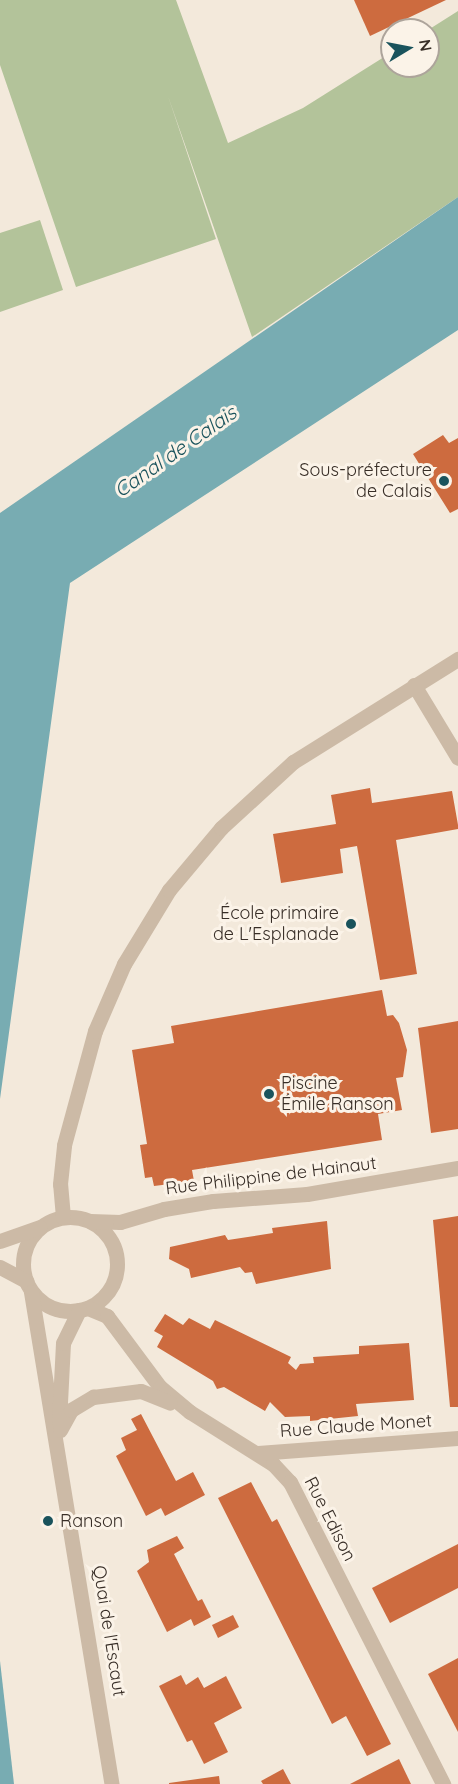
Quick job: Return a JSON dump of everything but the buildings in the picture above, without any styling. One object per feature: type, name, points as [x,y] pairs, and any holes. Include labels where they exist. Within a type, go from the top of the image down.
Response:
[{"type":"street","points":[[63,1217],[62,1159],[85,1062],[114,984],[155,912],[198,853],[246,803],[293,762],[458,658]]},
{"type":"street","points":[[414,685],[458,758]]},
{"type":"street","name":"Rue Philippine de Hainaut","points":[[90,1221],[120,1222],[193,1204],[307,1194],[458,1168]]},
{"type":"street","points":[[0,1241],[63,1217],[90,1221],[109,1238],[117,1268],[108,1292],[84,1309],[56,1309],[29,1286],[0,1267]]},
{"type":"street","points":[[29,1286],[25,1250],[42,1226]]},
{"type":"street","name":"Quai de l'Escaut","points":[[29,1286],[51,1426],[64,1484],[112,1784]]},
{"type":"street","name":"Rue Edison","points":[[84,1309],[107,1316],[150,1378],[190,1412],[258,1453],[290,1482],[443,1784]]},
{"type":"street","name":"Quai de l'Escaut","points":[[64,1484],[60,1430],[61,1355],[67,1329],[84,1309]]},
{"type":"street","points":[[60,1430],[68,1415],[82,1401],[132,1391],[146,1392],[190,1412]]},
{"type":"street","name":"Rue Claude Monet","points":[[258,1453],[458,1438]]},
{"type":"green space","points":[[0,0],[176,0],[228,143],[303,108],[380,60],[380,78],[440,78],[440,22],[458,11],[458,197],[252,337],[168,96],[216,239],[76,287],[0,65]]},
{"type":"green space","points":[[40,220],[63,290],[0,312],[0,233]]},
{"type":"water","name":"Canal de Calais","points":[[458,197],[458,330],[70,583],[0,1099],[0,513]]},
{"type":"water","points":[[0,1661],[14,1784],[0,1784]]},
{"type":"place","name":"Sous-préfecture de Calais","points":[[444,481]]},
{"type":"place","name":"École primaire de L'Esplanade","points":[[351,924]]},
{"type":"place","name":"Piscine Émile Ranson","points":[[269,1094]]},
{"type":"place","name":"Ranson","points":[[48,1521]]}]
